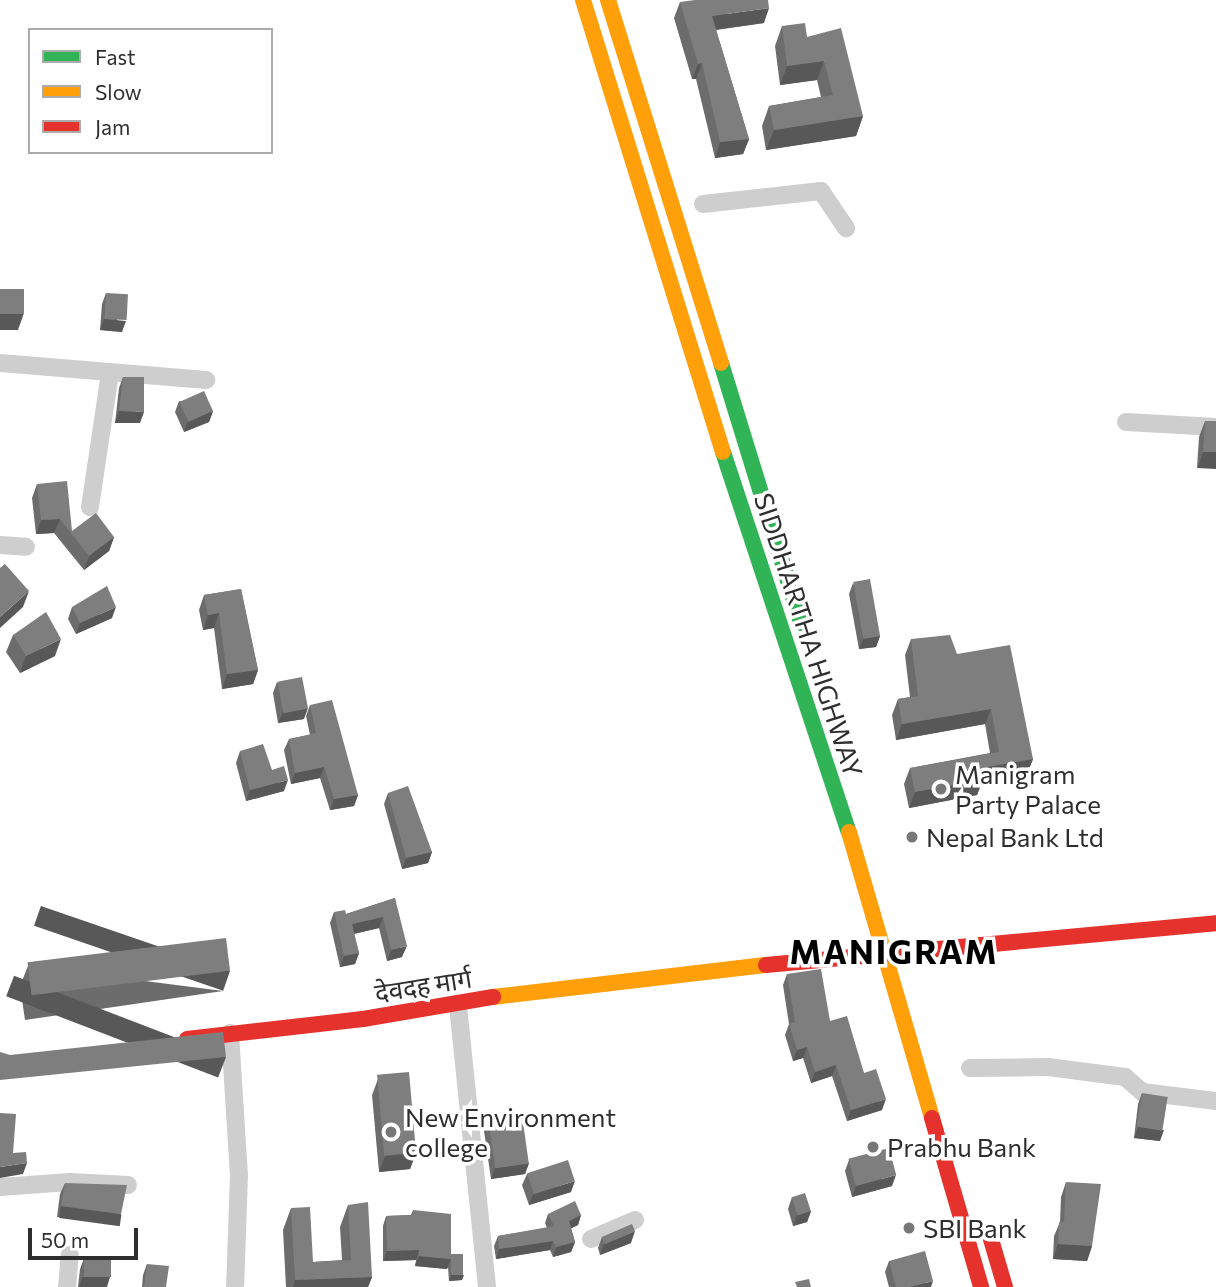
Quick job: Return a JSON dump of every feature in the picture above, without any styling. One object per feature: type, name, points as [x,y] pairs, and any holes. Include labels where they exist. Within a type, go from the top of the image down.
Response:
[{"type":"main road","name":"SIDDHARTHA HIGHWAY","points":[[583,0],[753,548],[894,951],[909,976]]},
{"type":"main road","name":"SIDDHARTHA HIGHWAY","points":[[608,0],[805,636]]},
{"type":"main road","name":"SIDDHARTHA HIGHWAY","points":[[833,726],[981,1287]]},
{"type":"main road","name":"देवदह मार्ग","points":[[164,1042],[458,1006],[530,992],[853,955],[981,948],[1123,929],[1216,923]]},
{"type":"main road","points":[[985,1221],[1005,1287]]},
{"type":"street","points":[[703,204],[821,191],[846,228]]},
{"type":"street","points":[[0,363],[206,380]]},
{"type":"street","points":[[90,507],[110,373]]},
{"type":"street","points":[[1126,422],[1216,427]]},
{"type":"street","points":[[0,545],[26,547]]},
{"type":"street","points":[[458,1006],[487,1287]]},
{"type":"street","points":[[230,1033],[239,1175],[235,1287]]},
{"type":"street","points":[[970,1068],[1048,1067],[1125,1077],[1142,1092],[1216,1101]]},
{"type":"street","points":[[0,1188],[70,1182],[128,1185]]},
{"type":"street","points":[[591,1239],[635,1220]]},
{"type":"street","points":[[67,1287],[70,1255]]},
{"type":"building","points":[[768,0],[769,8],[712,16],[749,139],[720,142],[702,63],[698,64],[680,2]]},
{"type":"building","points":[[805,23],[807,37],[841,28],[863,116],[774,130],[769,106],[833,95],[824,61],[787,66],[782,26]]},
{"type":"building","points":[[0,289],[24,289],[24,314],[0,314]]},
{"type":"building","points":[[106,293],[128,294],[127,320],[105,319]]},
{"type":"building","points":[[123,377],[144,377],[144,412],[119,411]]},
{"type":"building","points":[[204,391],[213,411],[188,422],[179,402]]},
{"type":"building","points":[[1205,421],[1216,421],[1216,452],[1203,452]]},
{"type":"building","points":[[67,481],[72,531],[96,513],[114,537],[89,556],[60,519],[41,520],[37,484]]},
{"type":"building","points":[[5,564],[29,591],[0,617],[0,568]]},
{"type":"building","points":[[870,579],[880,636],[863,639],[853,582]]},
{"type":"building","points":[[107,586],[116,607],[80,623],[72,607]]},
{"type":"building","points":[[241,589],[258,670],[227,674],[219,613],[208,615],[204,595]]},
{"type":"building","points":[[46,612],[61,639],[26,656],[13,635]]},
{"type":"building","points":[[950,635],[957,654],[1010,645],[1033,759],[981,768],[983,780],[915,792],[910,768],[999,752],[991,709],[902,724],[898,699],[918,696],[911,639]]},
{"type":"building","points":[[302,677],[308,708],[284,713],[277,682]]},
{"type":"building","points":[[332,700],[358,795],[334,799],[324,767],[295,773],[289,739],[316,733],[310,705]]},
{"type":"building","points":[[263,744],[272,770],[284,766],[288,780],[250,790],[240,751]]},
{"type":"building","points":[[408,786],[432,852],[406,858],[388,793]]},
{"type":"building","points":[[395,898],[407,946],[391,950],[383,917],[352,924],[359,953],[344,956],[334,912],[345,910],[346,914]]},
{"type":"building","points":[[226,938],[230,971],[32,995],[27,962]]},
{"type":"building","points":[[821,969],[830,1021],[847,1016],[864,1073],[876,1069],[886,1099],[851,1110],[836,1065],[815,1072],[807,1047],[797,1050],[789,1024],[795,1022],[787,974]]},
{"type":"building","points":[[223,1032],[226,1057],[0,1080],[0,1052],[10,1055]]},
{"type":"building","name":"New Environment college","points":[[409,1072],[416,1153],[384,1155],[377,1075]]},
{"type":"building","points":[[1142,1093],[1168,1097],[1162,1131],[1137,1127]]},
{"type":"building","points":[[0,1113],[16,1114],[13,1153],[26,1152],[27,1163],[0,1167]]},
{"type":"building","points":[[522,1115],[529,1164],[495,1168],[488,1120]]},
{"type":"building","points":[[889,1148],[896,1175],[856,1186],[848,1159]]},
{"type":"building","points":[[568,1160],[575,1181],[534,1194],[527,1173]]},
{"type":"building","points":[[1066,1182],[1101,1184],[1092,1246],[1058,1244],[1059,1222],[1064,1222]]},
{"type":"building","points":[[65,1183],[127,1185],[121,1214],[61,1206]]},
{"type":"building","points":[[805,1193],[811,1211],[798,1215],[792,1197]]},
{"type":"building","points":[[575,1201],[581,1215],[569,1221],[575,1242],[556,1247],[553,1241],[499,1249],[498,1236],[554,1226],[548,1214]]},
{"type":"building","points":[[368,1202],[372,1277],[295,1280],[291,1208],[310,1207],[313,1262],[351,1260],[348,1205]]},
{"type":"building","points":[[413,1210],[451,1214],[451,1259],[419,1256],[419,1250],[387,1251],[386,1216],[413,1215]]},
{"type":"building","points":[[632,1224],[635,1231],[605,1244],[602,1237]]},
{"type":"building","points":[[925,1251],[933,1281],[910,1287],[896,1287],[889,1261]]},
{"type":"building","points":[[451,1254],[463,1254],[463,1275],[451,1275]]},
{"type":"building","points":[[84,1258],[111,1258],[111,1277],[84,1277]]},
{"type":"building","points":[[147,1264],[169,1266],[166,1287],[144,1287]]},
{"type":"building","points":[[809,1279],[811,1287],[797,1287],[795,1282]]},
{"type":"traffic: fast","points":[[721,363],[801,623]]},
{"type":"traffic: fast","points":[[723,452],[849,832]]},
{"type":"traffic: slow","points":[[583,0],[723,452]]},
{"type":"traffic: slow","points":[[608,0],[721,363]]},
{"type":"traffic: slow","points":[[849,832],[932,1118]]},
{"type":"traffic: slow","points":[[493,997],[766,965]]},
{"type":"traffic: jam","points":[[766,965],[1216,923]]},
{"type":"traffic: jam","points":[[187,1039],[363,1019],[493,997]]},
{"type":"traffic: jam","points":[[932,1118],[981,1287]]},
{"type":"traffic: jam","points":[[990,1236],[1005,1287]]},
{"type":"place","name":"Manigram Party Palace","points":[[941,789]]},
{"type":"place","name":"Nepal Bank Ltd","points":[[912,837]]},
{"type":"place","name":"New Environment college","points":[[391,1132]]},
{"type":"place","name":"Prabhu Bank","points":[[873,1147]]},
{"type":"place","name":"SBI Bank","points":[[909,1228]]},
{"type":"district","name":"MANIGRAM","points":[[894,951]]}]
